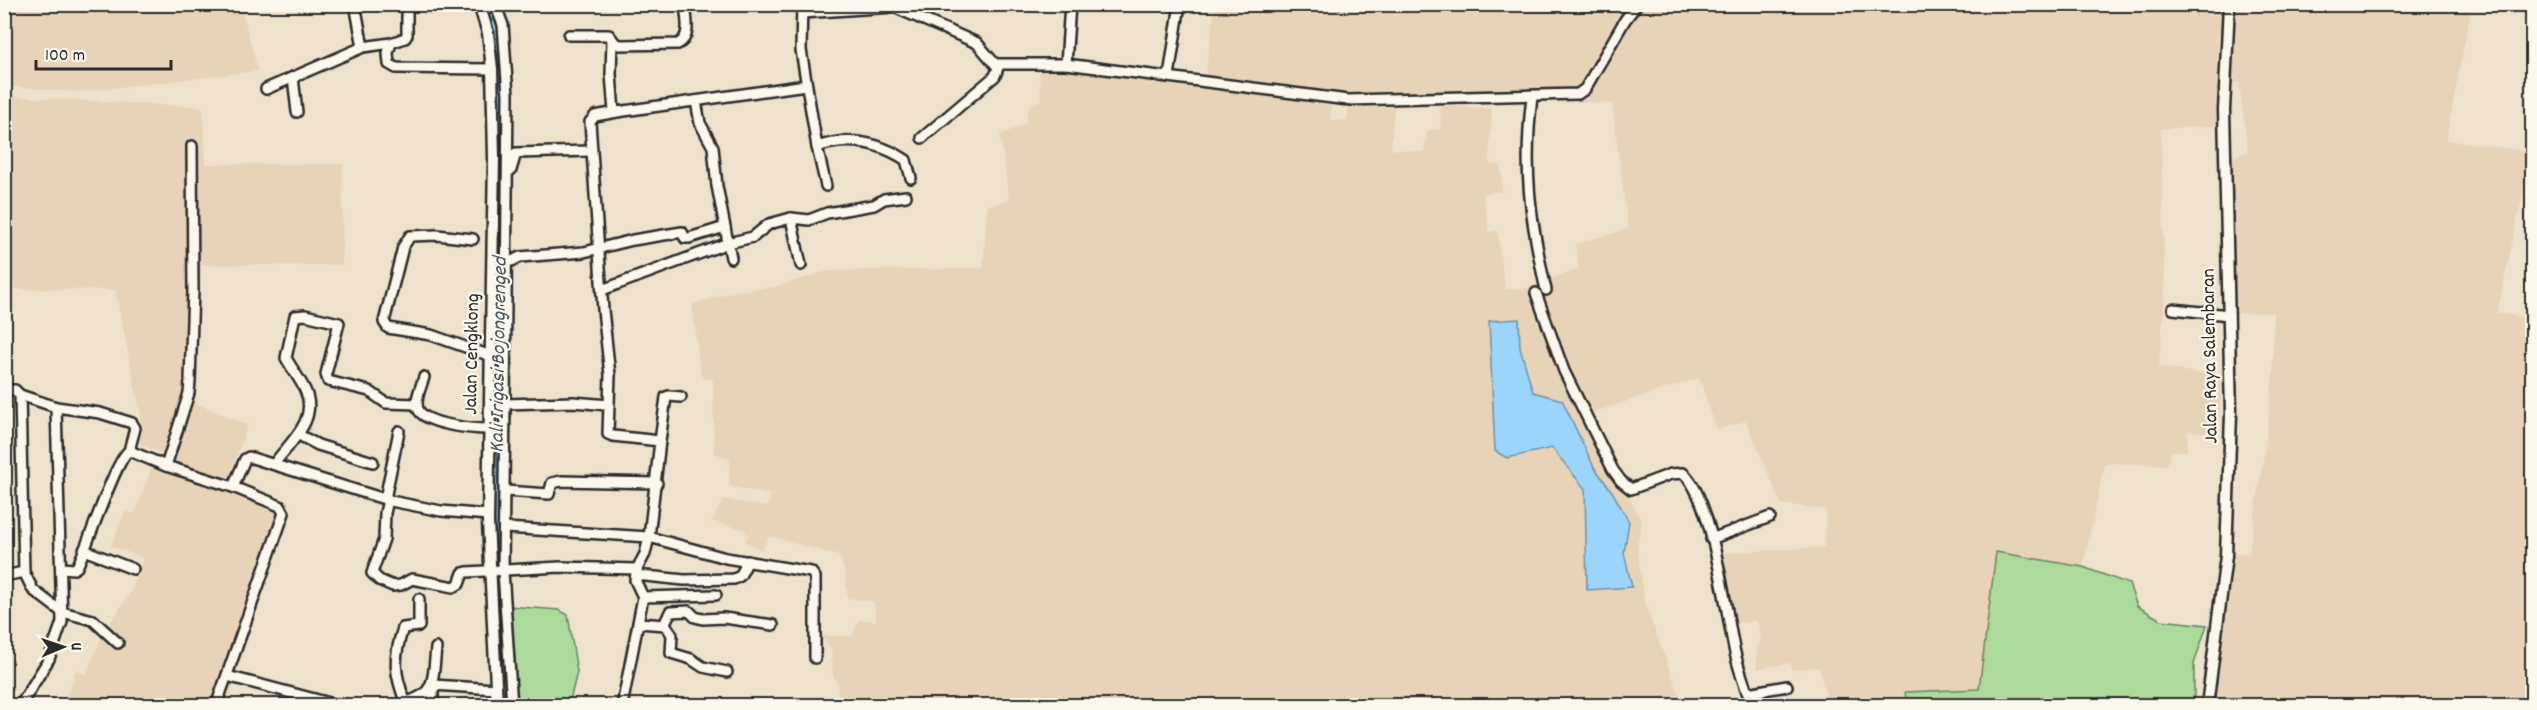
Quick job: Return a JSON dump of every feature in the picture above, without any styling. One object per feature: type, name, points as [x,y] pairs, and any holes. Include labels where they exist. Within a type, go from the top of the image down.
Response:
[{"type":"main road","name":"Jalan Raya Salembaran","points":[[2207,705],[2226,556],[2231,414],[2223,110],[2229,4]]},
{"type":"main road","name":"Jalan Cengklong","points":[[488,6],[500,254],[491,356],[498,404],[489,429],[497,522],[497,705]]},
{"type":"street","points":[[355,4],[363,47]]},
{"type":"street","points":[[488,6],[508,4]]},
{"type":"street","points":[[569,35],[608,34],[620,45],[681,43],[687,33],[685,4]]},
{"type":"street","points":[[1065,63],[1070,4]]},
{"type":"street","points":[[1169,76],[1180,4]]},
{"type":"street","points":[[826,186],[817,147],[801,50],[802,9],[890,6],[907,9],[977,43],[992,62],[999,64],[1065,63],[1272,92],[1348,100],[1578,94],[1585,89],[1625,20],[1637,4]]},
{"type":"street","points":[[488,6],[503,25],[506,58],[506,179],[499,281],[498,404],[505,491],[497,522],[497,571],[512,705]]},
{"type":"street","points":[[266,89],[363,47],[391,43],[405,38],[407,35],[406,7]]},
{"type":"street","points":[[612,40],[611,74],[614,112]]},
{"type":"street","points":[[391,43],[388,53],[389,64],[396,68],[492,69]]},
{"type":"street","points":[[922,138],[994,76],[999,64]]},
{"type":"street","points":[[293,77],[297,112]]},
{"type":"street","points":[[660,441],[609,436],[607,429],[610,375],[598,249],[591,120],[595,116],[614,112],[806,85]]},
{"type":"street","points":[[1532,97],[1527,175],[1535,241],[1546,290]]},
{"type":"street","points":[[696,101],[700,123],[713,147],[717,186],[731,258]]},
{"type":"street","points":[[817,147],[832,142],[849,141],[867,143],[890,150],[907,161],[910,178]]},
{"type":"street","points":[[166,465],[189,393],[190,381],[193,290],[192,146]]},
{"type":"street","points":[[506,179],[511,175],[511,163],[516,153],[591,151]]},
{"type":"street","points":[[602,290],[728,243],[753,237],[763,227],[791,218],[809,220],[827,213],[874,205],[884,199],[906,196]]},
{"type":"street","points":[[791,218],[801,264]]},
{"type":"street","points":[[500,254],[512,261],[520,257],[598,249],[667,233],[682,232],[685,238],[690,238],[725,227]]},
{"type":"street","points":[[473,239],[437,235],[410,236],[403,247],[384,322],[389,329],[431,335],[491,356]]},
{"type":"street","points":[[1536,293],[1564,371],[1613,470],[1621,481],[1631,489],[1671,474],[1683,473],[1695,485],[1701,498],[1711,539],[1735,654],[1752,705]]},
{"type":"street","points":[[2173,309],[2229,315]]},
{"type":"street","points":[[274,464],[299,435],[309,411],[305,389],[286,357],[296,315],[339,323],[326,374],[328,381],[369,391],[386,403],[417,404]]},
{"type":"street","points":[[424,377],[417,404],[422,414],[432,420],[463,427],[489,429]]},
{"type":"street","points":[[4,390],[19,393],[56,407],[100,413],[132,423],[135,428],[130,450],[124,454],[112,479],[84,550],[74,569],[62,568]]},
{"type":"street","points":[[19,393],[24,572],[33,590],[62,612],[93,620],[118,643]]},
{"type":"street","points":[[622,705],[643,597],[635,580],[649,537],[666,397],[681,397]]},
{"type":"street","points":[[498,404],[573,402],[609,405]]},
{"type":"street","points":[[20,705],[49,659],[62,622],[56,407]]},
{"type":"street","points":[[399,431],[386,499],[384,539],[372,571],[378,579],[393,586],[401,585],[412,579],[454,587],[459,584],[464,572],[560,567],[636,572],[684,580],[734,579],[740,576],[748,561]]},
{"type":"street","points":[[299,435],[318,445],[373,462]]},
{"type":"street","points":[[130,450],[151,461],[233,487],[280,506],[284,513],[216,705]]},
{"type":"street","points":[[233,487],[245,459],[249,457],[386,499],[441,511],[497,522],[649,537],[815,575],[815,658]]},
{"type":"street","points":[[505,491],[549,494],[551,483],[561,482],[657,483]]},
{"type":"street","points":[[1711,539],[1770,517]]},
{"type":"street","points":[[84,550],[133,569]]},
{"type":"street","points":[[4,576],[24,572]]},
{"type":"street","points":[[643,597],[716,596]]},
{"type":"street","points":[[406,703],[396,678],[395,668],[403,628],[418,626],[419,599]]},
{"type":"street","points":[[664,625],[672,611],[685,611],[703,619],[724,618],[773,625]]},
{"type":"street","points":[[638,623],[664,625],[672,635],[671,653],[691,658],[703,667],[727,672]]},
{"type":"street","points":[[433,705],[432,685],[436,648]]},
{"type":"street","points":[[227,676],[342,705]]},
{"type":"street","points":[[432,685],[496,689]]},
{"type":"street","points":[[393,705],[406,703],[426,694],[432,685]]},
{"type":"street","points":[[1748,693],[1787,686]]},
{"type":"street","points":[[4,702],[10,705]]},
{"type":"shaded area","points":[[4,5],[266,5],[243,14],[258,71],[78,92],[5,86]]},
{"type":"shaded area","points":[[1215,5],[2472,5],[2446,140],[2532,152],[2497,313],[2532,318],[2532,705],[2212,705],[2231,554],[2249,553],[2266,440],[2273,373],[2273,313],[2235,314],[2227,159],[2248,152],[2239,83],[2232,82],[2234,37],[2218,36],[2216,126],[2161,129],[2165,293],[2159,367],[2222,377],[2218,433],[2188,431],[2187,451],[2171,451],[2168,465],[2105,463],[2083,567],[1996,553],[1979,690],[1906,692],[1907,705],[1828,705],[1819,667],[1791,670],[1790,663],[1757,669],[1757,649],[1761,640],[1757,621],[1733,624],[1720,553],[1824,547],[1826,510],[1781,504],[1746,421],[1717,430],[1699,378],[1585,415],[1642,522],[1637,546],[1645,604],[1683,705],[837,705],[838,684],[833,677],[831,648],[820,636],[853,636],[858,620],[876,621],[874,602],[847,598],[845,573],[839,556],[769,536],[762,550],[745,542],[749,534],[745,530],[712,521],[723,499],[767,507],[770,495],[729,486],[730,459],[714,453],[713,379],[701,378],[692,304],[736,291],[774,287],[828,271],[983,268],[987,206],[1009,200],[1000,135],[1025,124],[1029,107],[1041,99],[1039,65],[1078,67],[1331,106],[1331,120],[1347,120],[1348,108],[1394,107],[1391,149],[1424,152],[1427,130],[1440,129],[1441,106],[1492,108],[1489,164],[1501,165],[1502,191],[1483,194],[1489,232],[1497,230],[1505,289],[1524,289],[1579,268],[1575,244],[1628,229],[1612,104],[1492,94],[1371,97],[1205,77]]},
{"type":"shaded area","points":[[5,96],[203,107],[206,164],[343,164],[342,265],[201,265],[195,403],[248,425],[228,479],[289,502],[227,705],[64,705],[76,670],[86,674],[99,642],[132,589],[143,558],[111,546],[125,511],[135,514],[153,463],[167,456],[138,443],[141,416],[115,290],[5,289],[4,211],[9,211]]},
{"type":"green space","points":[[1996,552],[2083,567],[2129,584],[2137,606],[2161,620],[2207,625],[2194,664],[2194,705],[1907,705],[1905,692],[1979,689]]},
{"type":"green space","points":[[496,607],[559,610],[568,615],[577,672],[569,705],[537,705],[514,698],[514,705],[503,705]]},
{"type":"water","points":[[1519,319],[1520,348],[1533,392],[1562,400],[1594,467],[1613,493],[1629,522],[1624,553],[1632,587],[1587,590],[1585,489],[1552,448],[1507,458],[1495,451],[1489,321]]},
{"type":"waterway","name":"Kali Irigasi Bojongrenged","points":[[490,4],[503,79],[498,551],[499,614],[506,685]]}]
